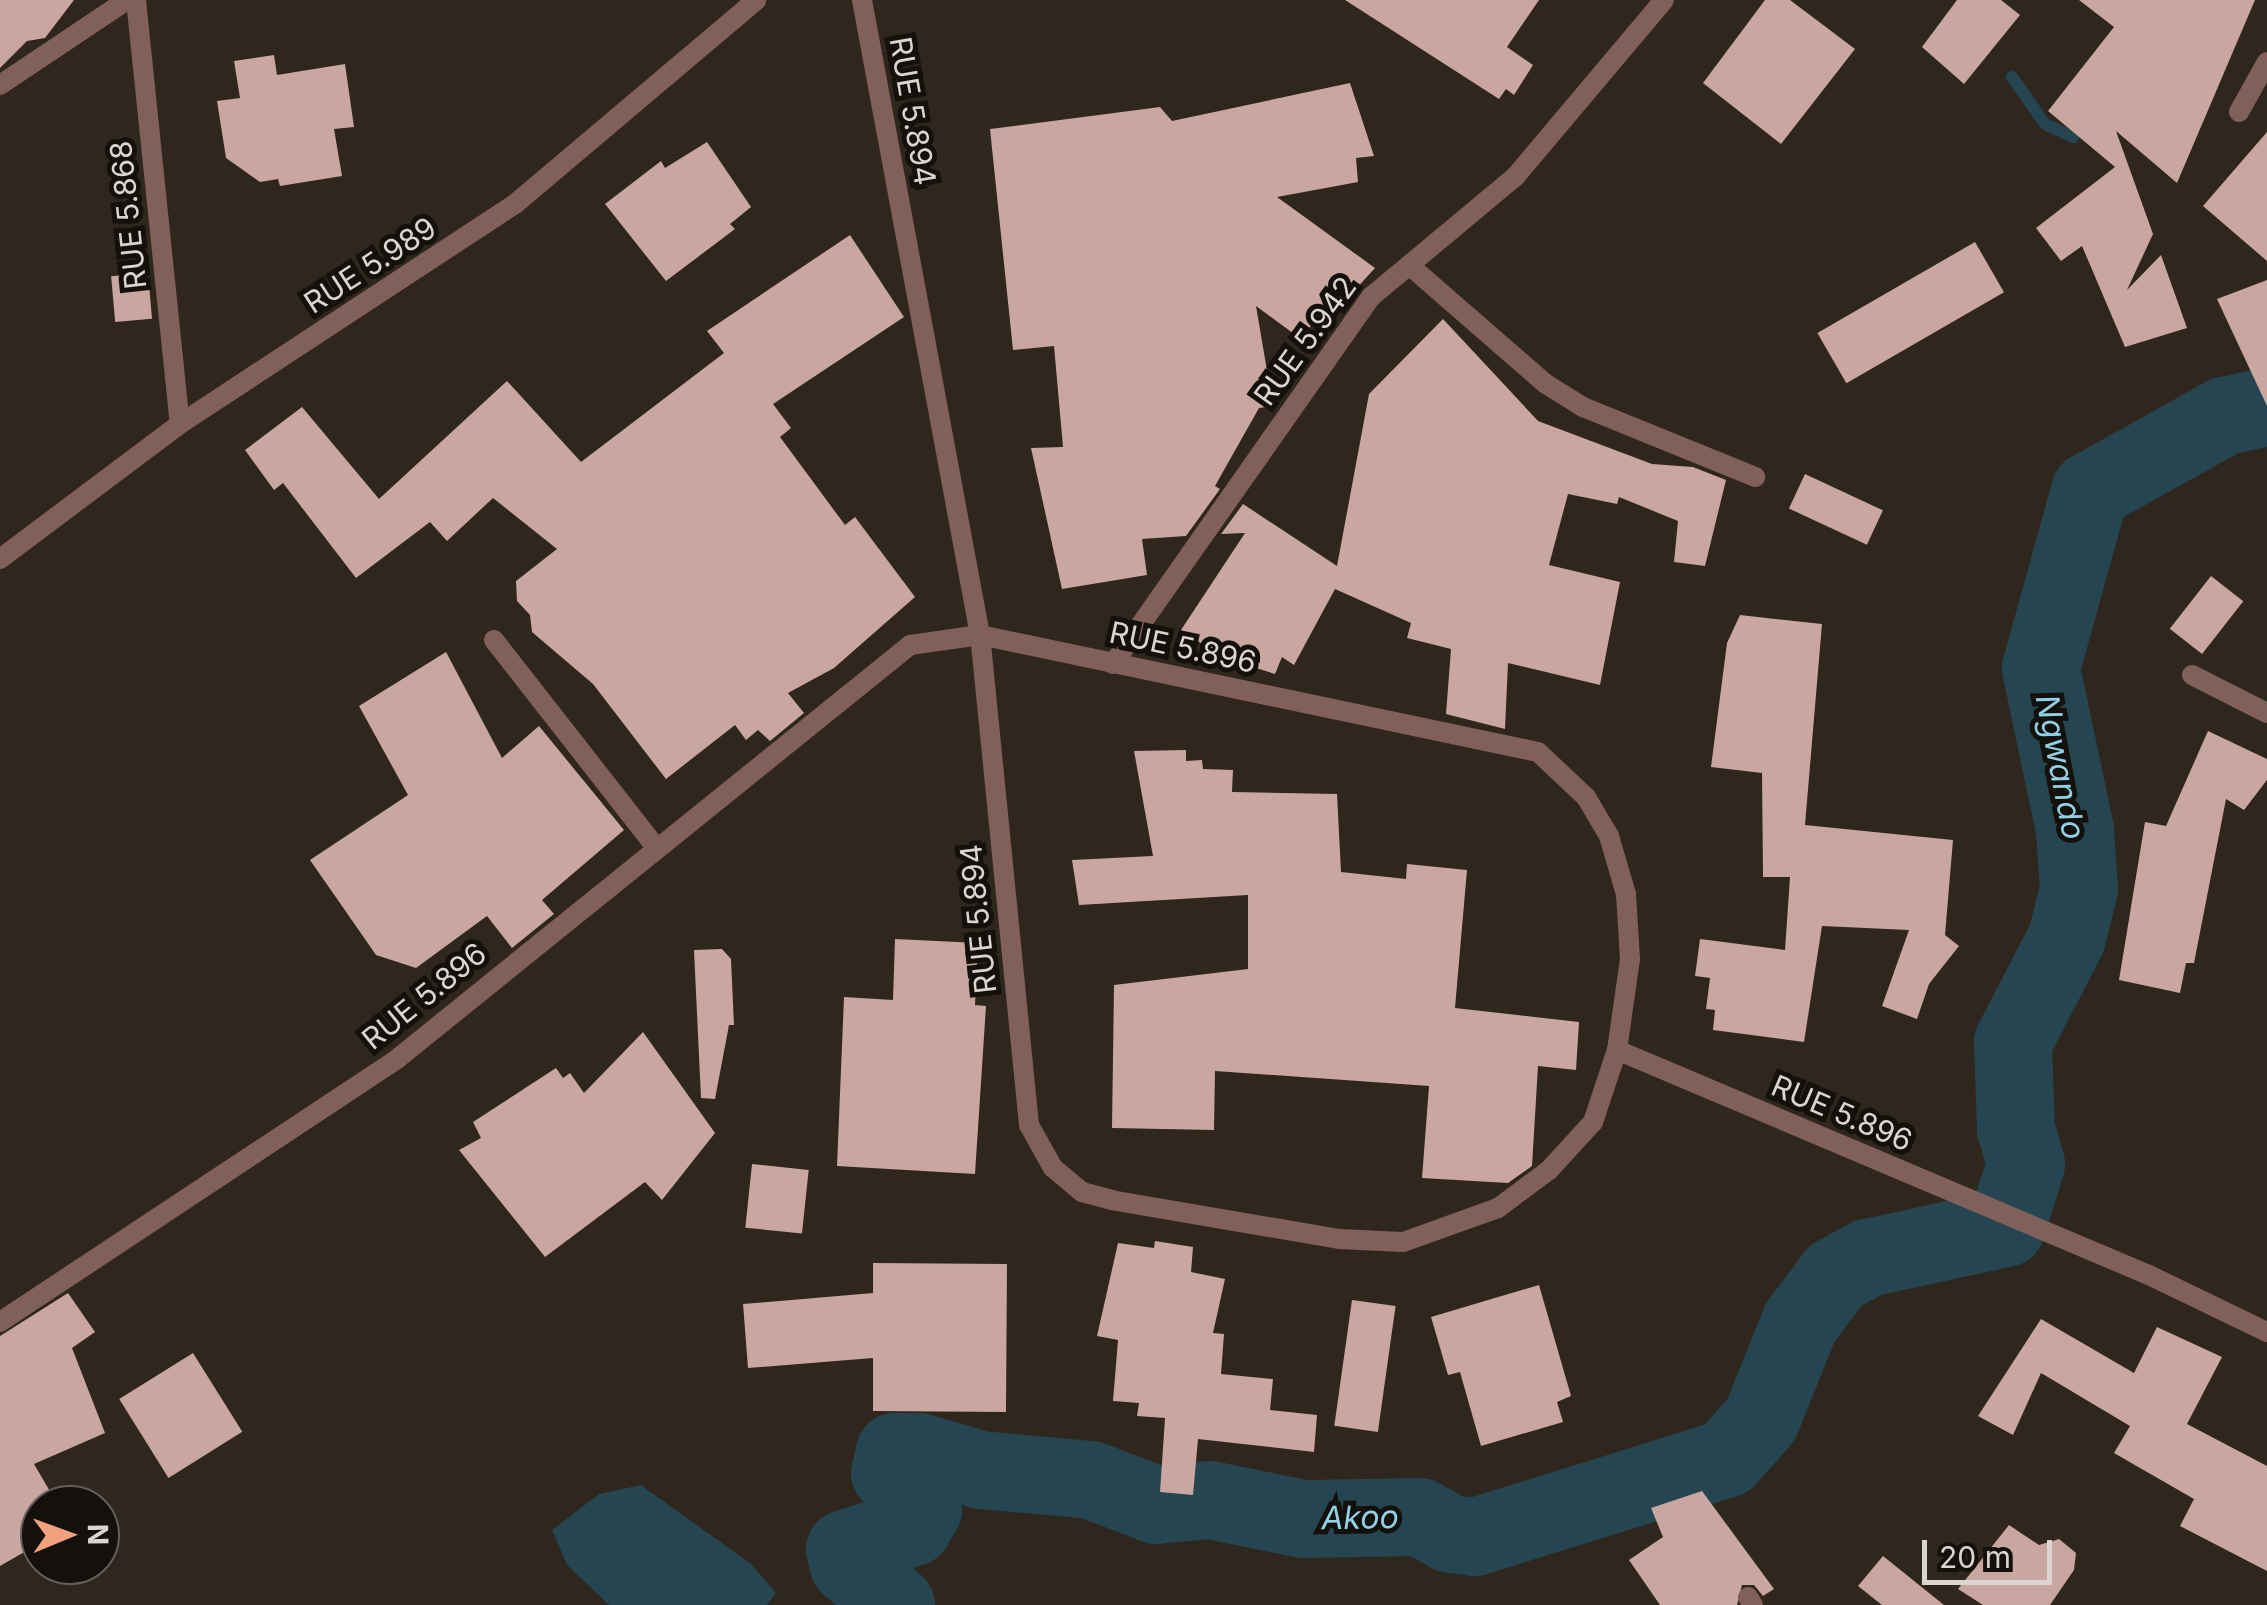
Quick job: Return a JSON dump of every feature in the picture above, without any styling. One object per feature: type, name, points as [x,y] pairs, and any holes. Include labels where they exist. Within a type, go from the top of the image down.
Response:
[{"type":"street","points":[[0,85],[126,0]]},
{"type":"street","name":"RUE 5.868","points":[[136,0],[180,424]]},
{"type":"street","name":"RUE 5.989","points":[[0,559],[180,424],[516,204],[756,0]]},
{"type":"street","name":"RUE 5.894","points":[[862,0],[980,636],[1030,1125],[1053,1168],[1082,1192],[1339,1239],[1403,1242],[1453,1228],[1498,1208],[1549,1170],[1594,1122],[1617,1050]]},
{"type":"street","name":"RUE 5.942","points":[[1114,664],[1372,296],[1515,178],[1664,0]]},
{"type":"street","points":[[2239,112],[2267,62]]},
{"type":"street","points":[[1410,264],[1546,384],[1583,408],[1755,477]]},
{"type":"street","name":"RUE 5.896","points":[[0,1322],[397,1059],[656,846],[910,646],[980,636],[1538,752],[1586,797],[1609,836],[1626,894],[1630,960],[1617,1050],[2150,1275],[2267,1332]]},
{"type":"street","points":[[494,640],[656,846]]},
{"type":"street","points":[[2192,675],[2267,713]]},
{"type":"water","points":[[641,1485],[751,1564],[776,1593],[767,1605],[609,1605],[567,1565],[552,1530],[599,1494]]},
{"type":"building","points":[[0,0],[74,0],[45,38],[27,41],[0,68]]},
{"type":"building","points":[[1345,0],[1539,0],[1507,47],[1533,65],[1514,95],[1506,89],[1499,99]]},
{"type":"building","points":[[1765,0],[1790,0],[1855,49],[1781,144],[1703,83]]},
{"type":"building","points":[[1957,0],[2001,0],[2020,15],[1964,84],[1922,47]]},
{"type":"building","points":[[2079,0],[2255,0],[2177,183],[2116,131],[2153,234],[2127,290],[2161,255],[2187,328],[2125,347],[2082,246],[2061,261],[2036,228],[2115,167],[2048,111],[2114,27]]},
{"type":"building","points":[[274,55],[277,75],[345,64],[354,127],[334,129],[342,176],[280,186],[278,179],[260,182],[226,158],[217,101],[240,98],[234,61]]},
{"type":"building","points":[[1350,83],[1374,156],[1356,158],[1358,182],[1277,197],[1375,268],[1320,328],[1313,323],[1301,339],[1256,306],[1273,406],[1259,408],[1215,486],[1220,489],[1186,536],[1142,539],[1147,575],[1062,589],[1031,448],[1063,447],[1054,346],[1013,350],[990,129],[1160,107],[1172,121]]},
{"type":"building","points":[[2267,132],[2267,261],[2203,206]]},
{"type":"building","points":[[707,142],[751,207],[730,224],[735,229],[666,281],[605,204],[661,161],[665,168]]},
{"type":"building","points":[[850,235],[904,317],[773,404],[791,428],[780,437],[845,525],[855,517],[915,597],[834,668],[788,693],[804,713],[770,741],[758,730],[746,740],[735,725],[666,779],[593,684],[532,632],[530,615],[517,601],[516,581],[557,549],[493,498],[447,541],[430,522],[356,578],[283,483],[274,490],[245,450],[302,407],[379,499],[507,381],[581,462],[724,353],[707,331]]},
{"type":"building","points":[[1975,242],[2004,292],[1846,383],[1817,333]]},
{"type":"building","points":[[148,273],[152,319],[115,322],[111,276]]},
{"type":"building","points":[[2267,280],[2267,406],[2217,299]]},
{"type":"building","points":[[1443,319],[1538,421],[1652,464],[1693,467],[1726,480],[1705,566],[1674,562],[1678,521],[1619,497],[1617,504],[1568,494],[1549,565],[1620,582],[1600,685],[1508,663],[1505,729],[1446,714],[1451,649],[1407,638],[1411,623],[1335,589],[1294,665],[1282,657],[1275,674],[1222,657],[1181,630],[1245,533],[1221,534],[1243,504],[1337,566],[1369,394]]},
{"type":"building","points":[[1805,474],[1883,510],[1867,545],[1789,508]]},
{"type":"building","points":[[2211,576],[2243,601],[2202,654],[2170,629]]},
{"type":"building","points":[[1740,615],[1822,624],[1805,825],[1953,840],[1945,935],[1959,946],[1929,984],[1917,1019],[1882,1006],[1909,930],[1822,926],[1804,1042],[1713,1030],[1715,1010],[1706,1009],[1710,978],[1695,976],[1700,939],[1785,950],[1790,877],[1763,877],[1762,773],[1711,767],[1727,643]]},
{"type":"building","points":[[446,652],[502,758],[539,726],[624,830],[542,900],[554,914],[512,948],[487,916],[416,968],[376,955],[310,860],[408,795],[359,706]]},
{"type":"building","points":[[2208,731],[2267,759],[2267,780],[2244,810],[2226,799],[2194,963],[2186,963],[2180,993],[2119,980],[2145,822],[2166,826]]},
{"type":"building","points":[[1186,750],[1186,761],[1202,760],[1203,769],[1233,770],[1232,792],[1337,794],[1341,872],[1406,879],[1407,864],[1467,870],[1455,1008],[1579,1022],[1576,1070],[1538,1066],[1532,1166],[1508,1183],[1422,1178],[1429,1086],[1215,1071],[1214,1130],[1112,1128],[1114,985],[1248,969],[1248,895],[1079,905],[1072,860],[1153,856],[1134,751]]},
{"type":"building","points":[[895,939],[978,943],[975,1005],[986,1006],[975,1174],[837,1166],[844,997],[893,1000]]},
{"type":"building","points":[[722,949],[731,959],[734,1025],[729,1025],[715,1099],[701,1098],[694,950]]},
{"type":"building","points":[[643,1032],[715,1133],[662,1200],[645,1182],[545,1257],[459,1150],[481,1138],[473,1122],[556,1068],[563,1078],[570,1073],[584,1093]]},
{"type":"building","points":[[752,1164],[809,1170],[802,1234],[745,1228]]},
{"type":"building","points":[[1155,1241],[1193,1247],[1191,1272],[1225,1279],[1213,1333],[1224,1334],[1221,1374],[1273,1379],[1270,1410],[1317,1415],[1314,1452],[1198,1439],[1193,1495],[1160,1492],[1165,1418],[1137,1416],[1139,1403],[1113,1401],[1118,1340],[1097,1336],[1118,1243],[1154,1248]]},
{"type":"building","points":[[873,1263],[1007,1264],[1006,1412],[873,1411],[873,1358],[748,1368],[743,1304],[873,1293]]},
{"type":"building","points":[[1539,1285],[1571,1396],[1557,1402],[1563,1422],[1481,1446],[1460,1372],[1448,1375],[1431,1317]]},
{"type":"building","points":[[68,1293],[95,1332],[72,1348],[105,1433],[34,1464],[46,1485],[20,1485],[20,1554],[0,1566],[0,1336]]},
{"type":"building","points":[[1352,1300],[1396,1306],[1378,1432],[1334,1426]]},
{"type":"building","points":[[2041,1319],[2134,1373],[2157,1327],[2222,1357],[2187,1424],[2267,1466],[2267,1571],[2180,1526],[2194,1499],[2114,1453],[2130,1426],[2041,1373],[2013,1435],[1978,1416]]},
{"type":"building","points":[[193,1353],[242,1432],[169,1478],[119,1399]]},
{"type":"building","points":[[1702,1491],[1774,1589],[1763,1596],[1754,1585],[1742,1585],[1737,1605],[1660,1605],[1629,1560],[1663,1537],[1651,1508]]},
{"type":"building","points":[[2009,1525],[2039,1545],[2059,1539],[2076,1553],[2074,1570],[2050,1605],[1983,1605],[1958,1589]]},
{"type":"building","points":[[1883,1556],[1944,1605],[1882,1605],[1858,1586]]},
{"type":"waterway","points":[[2012,77],[2045,124],[2073,137]]},
{"type":"waterway","name":"Akoo","points":[[896,1605],[849,1565],[845,1549],[913,1527],[923,1510],[911,1487],[890,1473],[895,1452],[919,1452],[981,1470],[1091,1480],[1156,1505],[1210,1500],[1303,1519],[1420,1517],[1451,1534],[1475,1537],[1726,1459],[1761,1420],[1800,1323],[1835,1276],[1868,1258],[2006,1228],[2026,1164],[2016,1130],[2013,1042],[2067,938],[2079,889],[2075,830],[2041,668],[2090,491],[2225,416],[2267,407]]},
{"type":"water label","name":"Ngwando","points":[[2060,767]]}]
